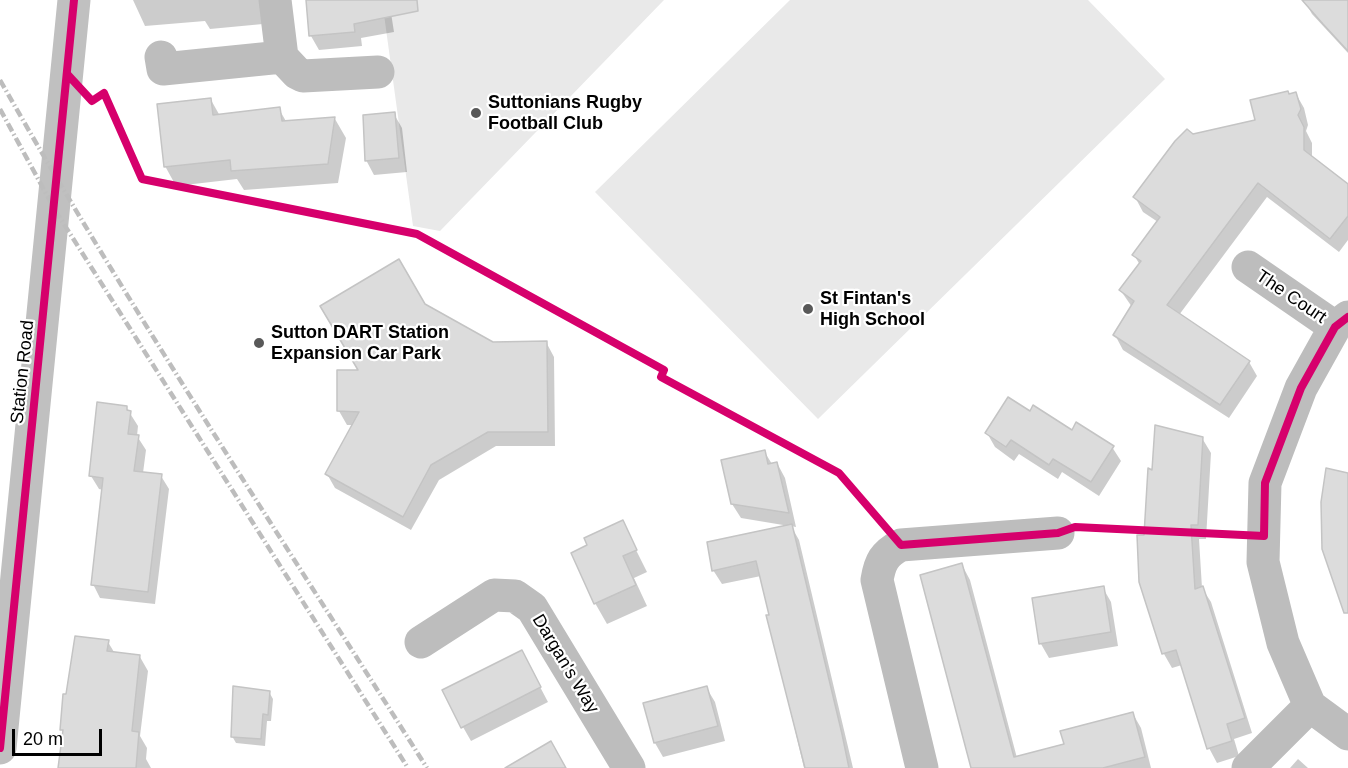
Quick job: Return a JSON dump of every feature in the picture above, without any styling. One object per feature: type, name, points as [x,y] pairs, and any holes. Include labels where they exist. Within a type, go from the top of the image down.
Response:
[{"type":"main road","name":"Station Road","points":[[0,748],[74,0]]},
{"type":"street","points":[[275,0],[282,57],[303,76],[378,72]]},
{"type":"street","points":[[161,57],[162,69],[282,57]]},
{"type":"street","name":"The Court","points":[[1248,267],[1342,322]]},
{"type":"street","points":[[1342,322],[1301,388],[1265,483],[1263,562],[1283,643],[1310,706],[1348,734]]},
{"type":"street","points":[[922,768],[877,580],[879,564],[886,553],[901,545],[1058,533]]},
{"type":"street","name":"Dargan's Way","points":[[420,642],[494,595],[515,596],[531,608],[629,768]]},
{"type":"street","points":[[1248,768],[1310,706]]},
{"type":"shaded area","name":"Suttonians Rugby Football Club","points":[[382,0],[664,0],[440,231],[413,226]]},
{"type":"shaded area","points":[[790,0],[1088,0],[1165,79],[818,419],[595,192]]},
{"type":"building","points":[[306,0],[417,0],[418,11],[354,24],[355,32],[309,36]]},
{"type":"building","points":[[1302,0],[1348,0],[1348,51],[1323,24]]},
{"type":"building","points":[[1288,91],[1289,94],[1296,92],[1301,109],[1298,115],[1304,127],[1304,150],[1348,184],[1348,216],[1330,239],[1258,183],[1167,305],[1250,361],[1220,405],[1113,335],[1134,301],[1119,290],[1141,261],[1132,255],[1160,217],[1133,197],[1175,141],[1187,129],[1193,134],[1255,120],[1250,100]]},
{"type":"building","points":[[211,98],[213,115],[280,107],[282,121],[335,117],[328,164],[231,171],[230,160],[164,167],[157,104]]},
{"type":"building","points":[[395,112],[399,158],[365,161],[363,115]]},
{"type":"building","points":[[399,259],[425,304],[493,342],[547,341],[548,432],[488,432],[431,465],[403,517],[325,474],[359,412],[337,411],[337,370],[358,370],[320,306]]},
{"type":"building","points":[[1008,397],[1030,411],[1033,405],[1072,430],[1076,422],[1114,446],[1091,482],[1053,459],[1049,465],[1011,440],[1006,447],[985,433]]},
{"type":"building","points":[[97,402],[127,406],[127,410],[131,411],[128,434],[139,435],[134,471],[162,474],[148,592],[91,585],[103,478],[89,476]]},
{"type":"building","points":[[1155,425],[1203,437],[1198,525],[1191,525],[1195,589],[1203,586],[1245,718],[1227,724],[1232,741],[1207,749],[1176,650],[1162,654],[1139,582],[1137,535],[1144,535],[1148,468],[1152,470]]},
{"type":"building","points":[[765,450],[768,464],[777,462],[789,513],[731,504],[721,460]]},
{"type":"building","points":[[1326,468],[1348,473],[1348,613],[1344,613],[1322,549],[1321,502]]},
{"type":"building","points":[[623,520],[637,550],[623,556],[636,585],[594,604],[571,553],[587,545],[584,538]]},
{"type":"building","points":[[792,524],[849,768],[805,768],[766,615],[769,615],[756,561],[712,571],[707,542]]},
{"type":"building","points":[[962,563],[1014,757],[1064,744],[1060,731],[1133,712],[1145,757],[1103,768],[971,768],[920,575]]},
{"type":"building","points":[[1104,586],[1111,632],[1039,644],[1032,598]]},
{"type":"building","points":[[75,636],[109,640],[107,651],[140,655],[132,731],[139,732],[136,768],[58,768],[63,730],[60,730],[63,694],[66,694]]},
{"type":"building","points":[[522,650],[541,687],[461,728],[442,690]]},
{"type":"building","points":[[233,686],[270,691],[268,715],[263,714],[261,739],[231,737]]},
{"type":"building","points":[[707,686],[718,726],[654,743],[643,703]]},
{"type":"building","points":[[551,741],[566,768],[505,768]]},
{"type":"railway","points":[[0,80],[103,255],[209,427],[427,768]]},
{"type":"railway","points":[[0,109],[55,210],[408,768]]},
{"type":"cycle path","points":[[0,748],[74,0]]},
{"type":"cycle path","points":[[68,75],[92,101],[104,93],[142,179],[417,234],[664,370],[661,377],[839,473],[901,545],[1058,533],[1075,527],[1264,536],[1265,483],[1301,388],[1335,327],[1348,317]]},
{"type":"place","name":"Suttonians Rugby Football Club","points":[[476,113]]},
{"type":"place","name":"St Fintan's High School","points":[[808,309]]},
{"type":"place","name":"Sutton DART Station Expansion Car Park","points":[[259,343]]}]
